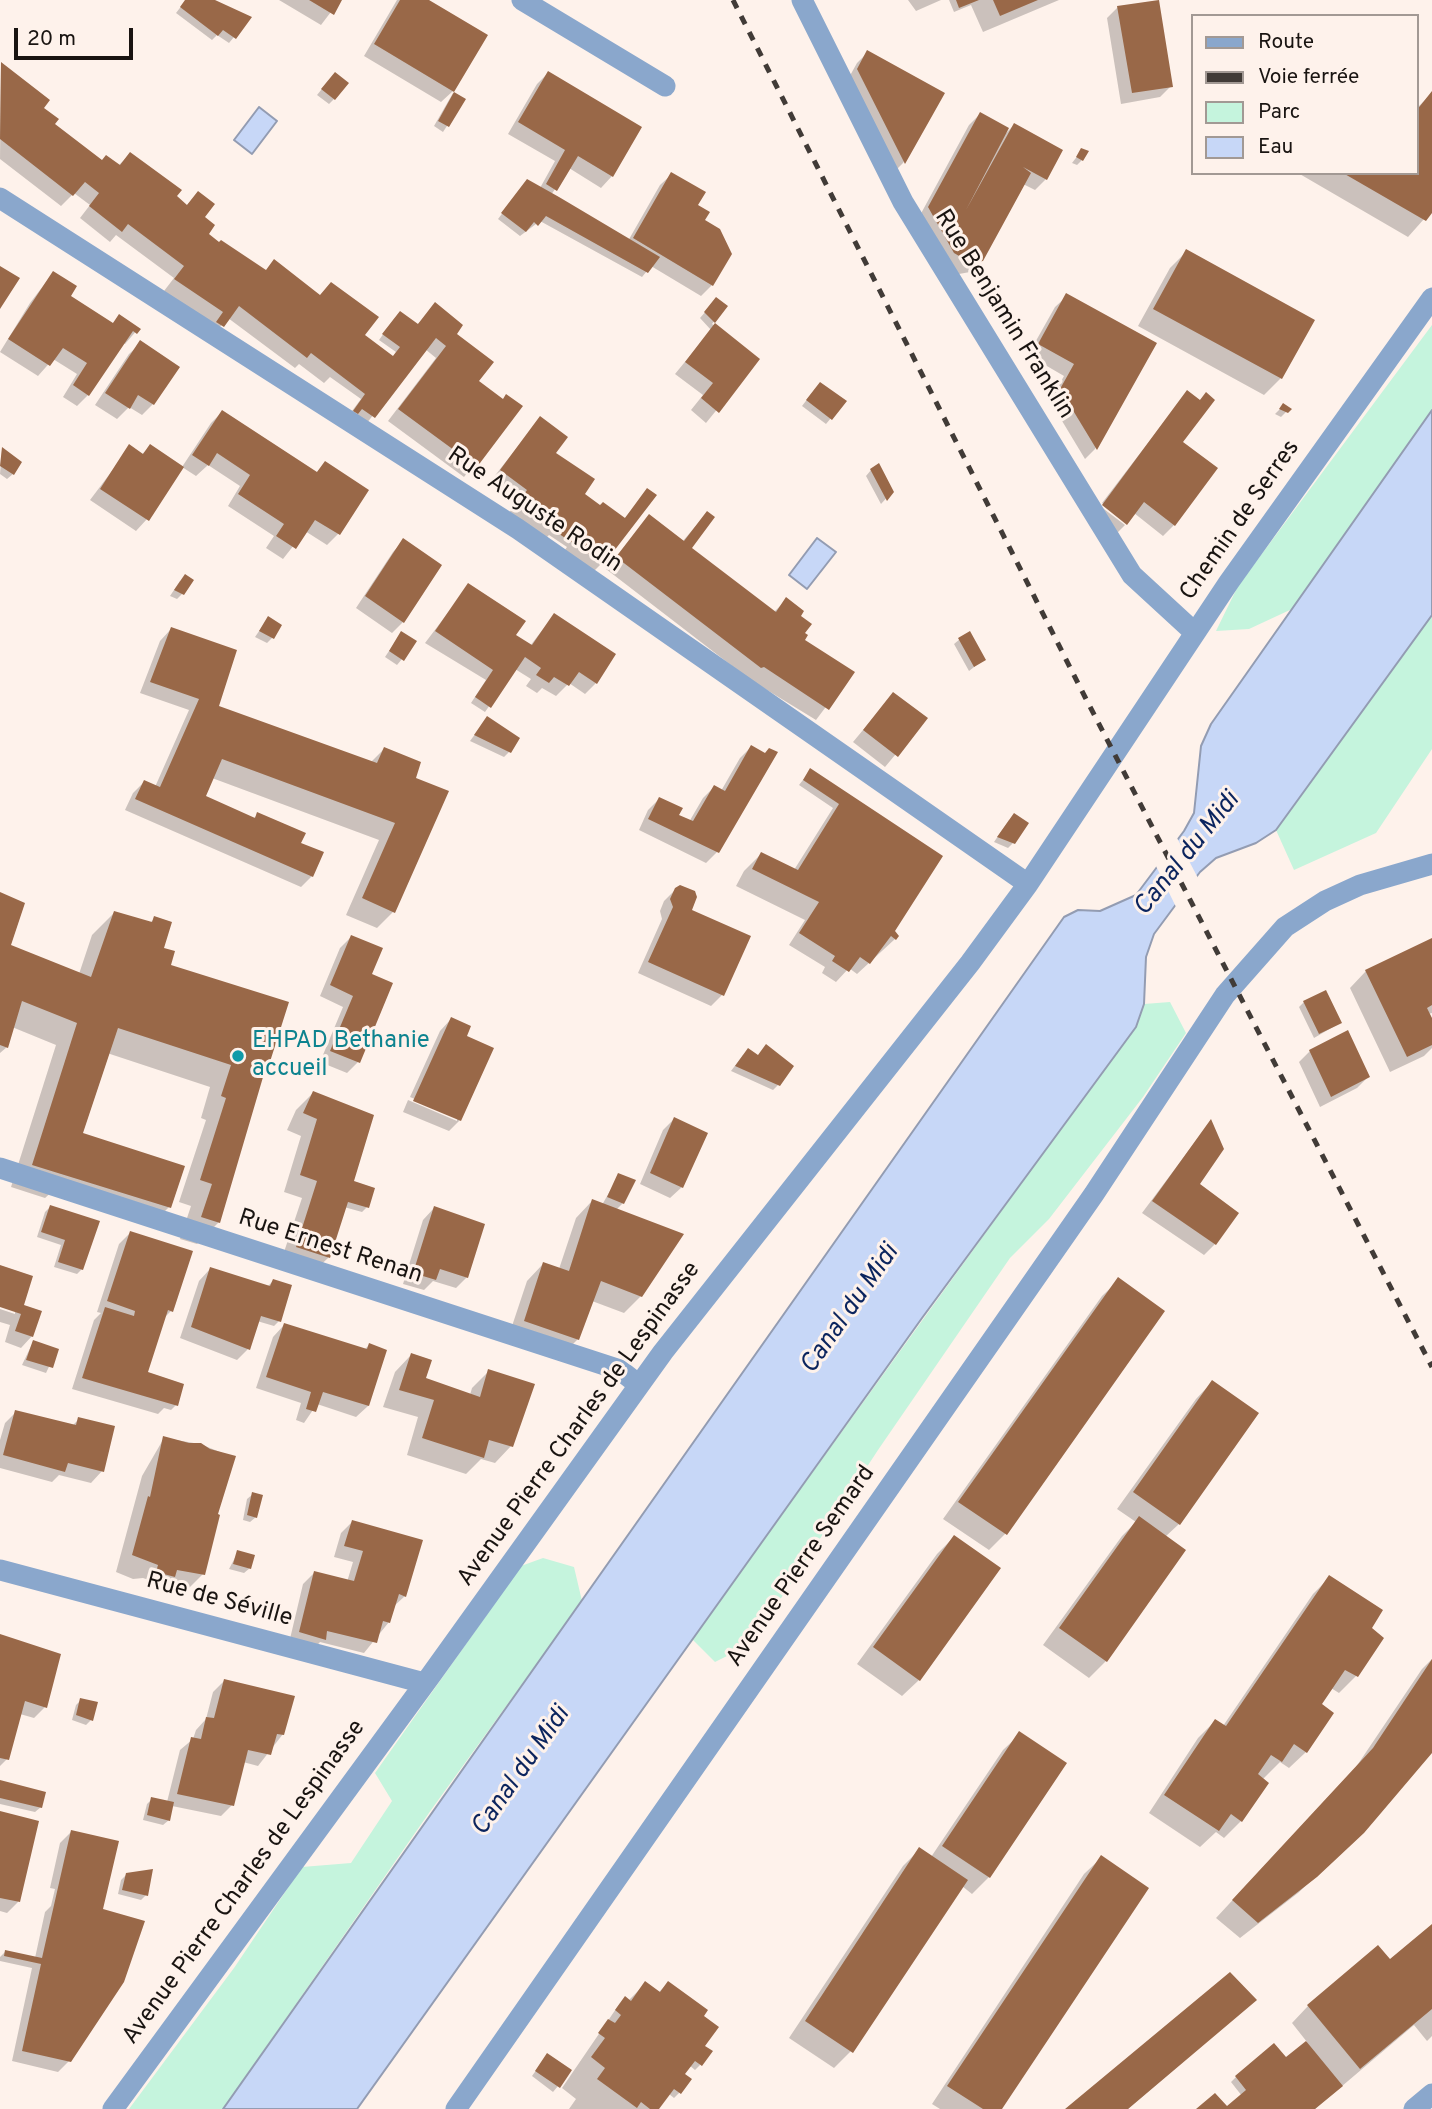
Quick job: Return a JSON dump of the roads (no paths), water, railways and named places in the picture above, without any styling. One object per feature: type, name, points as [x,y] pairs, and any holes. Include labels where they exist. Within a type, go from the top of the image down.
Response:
[{"type":"street","points":[[522,0],[665,86]]},
{"type":"street","name":"Rue Benjamin Franklin","points":[[802,0],[903,202],[1125,564],[1132,575],[1194,632]]},
{"type":"street","name":"Rue Auguste Rodin","points":[[0,198],[517,529],[1028,884]]},
{"type":"street","name":"Chemin de Serres","points":[[1098,778],[1194,632],[1432,298]]},
{"type":"street","name":"Avenue Pierre Charles de Lespinasse","points":[[113,2109],[639,1385],[970,963],[1028,884],[1098,778]]},
{"type":"street","name":"Avenue Pierre Semard","points":[[456,2109],[1070,1228],[1225,995],[1285,927],[1325,901],[1360,885],[1432,864]]},
{"type":"street","name":"Rue Ernest Renan","points":[[0,1168],[620,1370],[639,1385]]},
{"type":"street","name":"Rue de Séville","points":[[0,1570],[424,1683]]},
{"type":"street","points":[[1414,2109],[1432,2094]]},
{"type":"water","points":[[259,107],[277,121],[252,154],[234,140]]},
{"type":"water","name":"Canal du Midi","points":[[1432,410],[1432,615],[1276,830],[1256,843],[1216,858],[1200,872],[1154,934],[1146,957],[1144,1004],[1136,1027],[922,1318],[357,2109],[223,2109],[1064,917],[1078,910],[1100,911],[1136,895],[1184,831],[1194,813],[1201,746],[1211,724]]},
{"type":"water","points":[[817,538],[836,552],[807,589],[789,575]]},
{"type":"railway","points":[[733,0],[1085,697],[1432,1367]]},
{"type":"place","name":"EHPAD Bethanie accueil","points":[[238,1056]]}]
